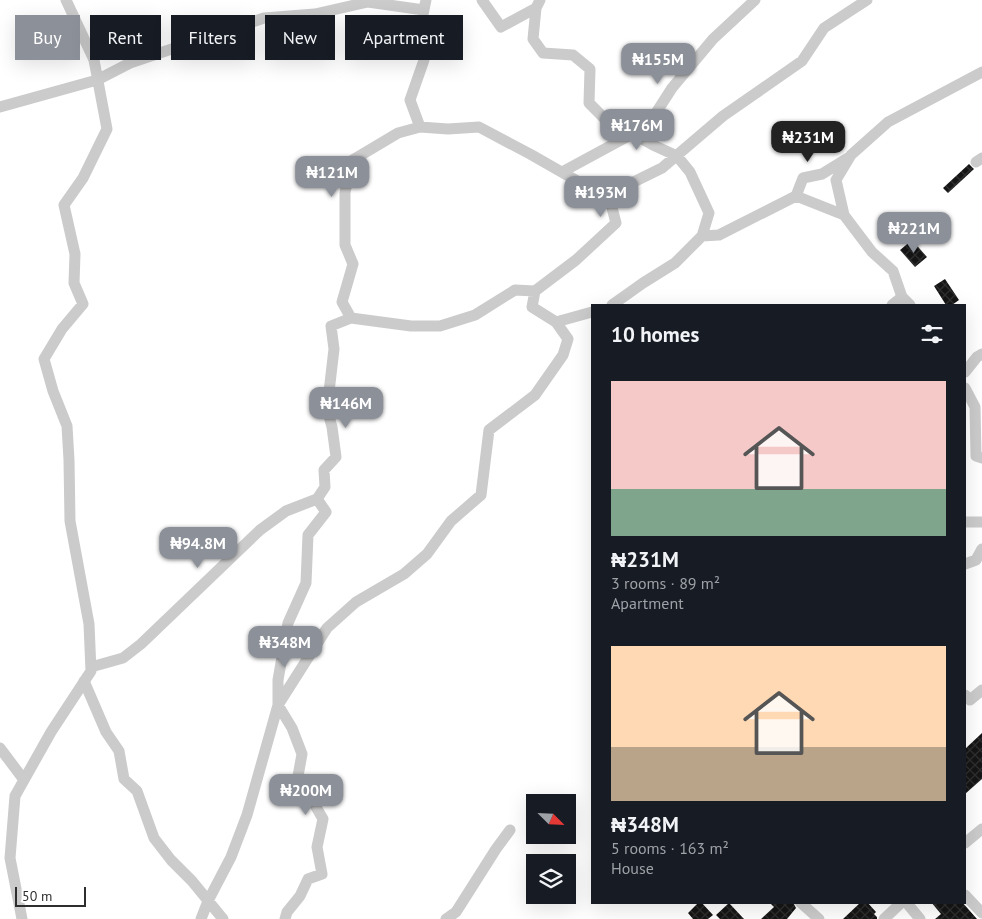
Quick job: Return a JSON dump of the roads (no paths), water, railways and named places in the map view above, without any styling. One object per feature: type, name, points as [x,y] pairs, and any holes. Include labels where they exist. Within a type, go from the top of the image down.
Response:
[{"type":"street","points":[[22,919],[10,858],[15,796],[51,732],[91,671],[89,624],[70,521],[67,426],[53,392],[44,359],[62,329],[83,304],[74,283],[75,254],[64,205],[83,178],[107,129],[94,60],[66,0]]},
{"type":"street","points":[[482,0],[501,27],[538,4]]},
{"type":"street","points":[[562,172],[634,133],[656,113],[672,88],[713,39],[755,0]]},
{"type":"street","points":[[605,196],[662,168],[723,116],[802,61],[824,28],[867,0]]},
{"type":"street","points":[[0,107],[97,80],[130,63],[264,18],[315,14],[368,2],[425,5],[421,24],[424,60],[410,100],[420,127]]},
{"type":"street","points":[[538,4],[533,39],[543,53],[573,55],[590,69],[589,103],[605,119],[677,156],[690,172],[709,213],[702,236],[675,263],[643,282],[613,304]]},
{"type":"street","points":[[702,236],[719,235],[796,196],[803,178],[822,174],[851,155],[888,122],[982,72]]},
{"type":"street","points":[[91,667],[123,658],[141,644],[260,530],[286,511],[317,499],[325,487],[324,470],[336,457],[332,427],[327,409],[334,349],[331,326],[351,318],[411,326],[440,326],[475,315],[515,290],[535,291],[576,260],[616,223],[610,200],[597,190],[478,127],[448,129],[420,127],[398,133],[351,161],[345,193],[345,246],[352,264],[342,302],[351,318]]},
{"type":"street","points":[[851,155],[836,180],[844,215],[872,252],[893,271],[906,301]]},
{"type":"street","points":[[796,196],[844,215]]},
{"type":"street","points":[[278,705],[326,628],[356,602],[404,574],[427,554],[451,521],[481,495],[489,430],[534,395],[563,355],[568,339],[556,322],[532,307],[535,291]]},
{"type":"street","points":[[556,322],[591,312]]},
{"type":"street","points":[[966,371],[977,357],[982,354]]},
{"type":"street","points":[[966,390],[975,407],[976,456],[982,458]]},
{"type":"street","points":[[201,919],[208,901],[231,857],[247,815],[278,705],[278,680],[288,623],[306,583],[308,536],[326,512],[317,499]]},
{"type":"street","points":[[966,522],[982,522]]},
{"type":"street","points":[[974,563],[982,549]]},
{"type":"street","points":[[84,681],[106,732],[119,751],[124,779],[137,791],[154,838],[171,860],[220,913],[223,919]]},
{"type":"street","points":[[966,696],[970,700],[982,690]]},
{"type":"street","points":[[278,705],[292,728],[302,754],[298,776],[323,819],[317,847],[322,874],[308,879],[300,896],[286,912],[285,919]]},
{"type":"street","points":[[0,748],[24,780]]},
{"type":"street","points":[[966,842],[982,829]]},
{"type":"street","points":[[446,919],[456,912],[510,830]]},
{"type":"street","points":[[966,896],[982,913]]},
{"type":"street","points":[[802,904],[819,919]]},
{"type":"street","points":[[884,919],[902,904]]},
{"type":"street","points":[[906,904],[920,919]]}]
